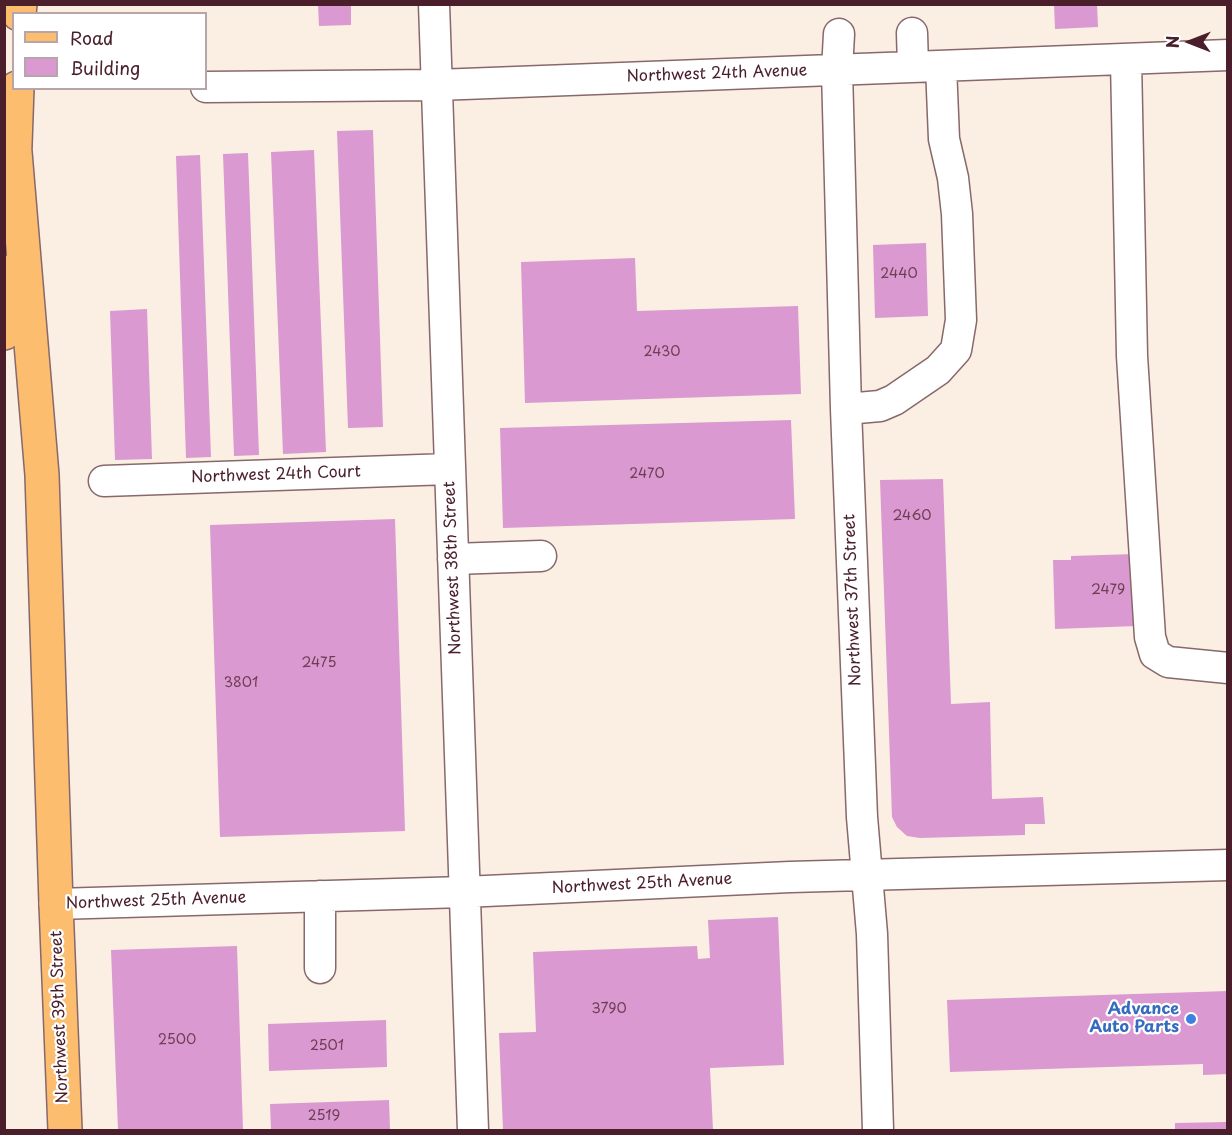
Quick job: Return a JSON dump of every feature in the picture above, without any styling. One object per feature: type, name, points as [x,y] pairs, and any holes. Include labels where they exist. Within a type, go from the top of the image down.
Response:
[{"type":"main road","points":[[4,333],[17,90]]},
{"type":"main road","name":"Northwest 39th Street","points":[[15,152],[42,475],[65,1131]]},
{"type":"street","name":"Northwest 38th Street","points":[[434,4],[473,1131]]},
{"type":"street","points":[[846,409],[880,406],[894,400],[938,370],[956,350],[961,320],[957,214],[953,177],[927,66],[912,33]]},
{"type":"street","name":"Northwest 37th Street","points":[[839,34],[837,70],[846,409],[862,817],[872,934],[878,1131]]},
{"type":"street","name":"Northwest 24th Avenue","points":[[207,87],[437,85],[1227,55]]},
{"type":"street","points":[[1126,60],[1132,356],[1150,637],[1155,654],[1168,662],[1227,668]]},
{"type":"street","name":"Northwest 24th Court","points":[[104,481],[449,469]]},
{"type":"street","points":[[453,559],[541,556]]},
{"type":"street","name":"Northwest 25th Avenue","points":[[56,904],[465,892],[866,875],[1227,865]]},
{"type":"street","points":[[320,896],[320,968]]},
{"type":"building","points":[[318,4],[351,4],[351,25],[319,26]]},
{"type":"building","points":[[1054,4],[1097,4],[1098,27],[1055,29]]},
{"type":"building","points":[[373,130],[383,427],[348,428],[337,131]]},
{"type":"building","points":[[314,150],[326,452],[283,454],[271,152]]},
{"type":"building","points":[[248,153],[259,455],[234,456],[223,154]]},
{"type":"building","points":[[200,155],[211,457],[186,458],[176,156]]},
{"type":"building","points":[[926,243],[928,316],[875,318],[873,245]]},
{"type":"building","points":[[635,258],[637,311],[798,306],[801,394],[525,403],[521,262]]},
{"type":"building","points":[[147,309],[152,459],[115,460],[110,311]]},
{"type":"building","points":[[791,420],[795,519],[503,528],[500,428]]},
{"type":"building","points":[[943,479],[951,704],[990,702],[992,799],[1043,797],[1045,824],[1025,824],[1025,835],[920,838],[907,836],[897,827],[892,817],[880,480]]},
{"type":"building","points":[[395,519],[405,831],[220,837],[210,525]]},
{"type":"building","points":[[1135,554],[1137,626],[1055,629],[1053,560],[1071,560],[1071,556]]},
{"type":"building","points":[[778,917],[784,1065],[710,1068],[713,1130],[503,1130],[499,1033],[536,1032],[533,952],[697,946],[698,959],[710,958],[708,920]]},
{"type":"building","points":[[237,946],[243,1130],[118,1130],[111,950]]},
{"type":"building","points":[[1228,991],[1228,1074],[1203,1075],[1203,1064],[950,1072],[947,1000]]},
{"type":"building","points":[[386,1020],[387,1067],[269,1071],[268,1024]]},
{"type":"building","points":[[389,1100],[390,1130],[271,1130],[270,1104]]},
{"type":"building","points":[[1228,1122],[1228,1130],[1175,1130],[1175,1123]]},
{"type":"place","name":"Advance Auto Parts","points":[[1191,1019]]}]
